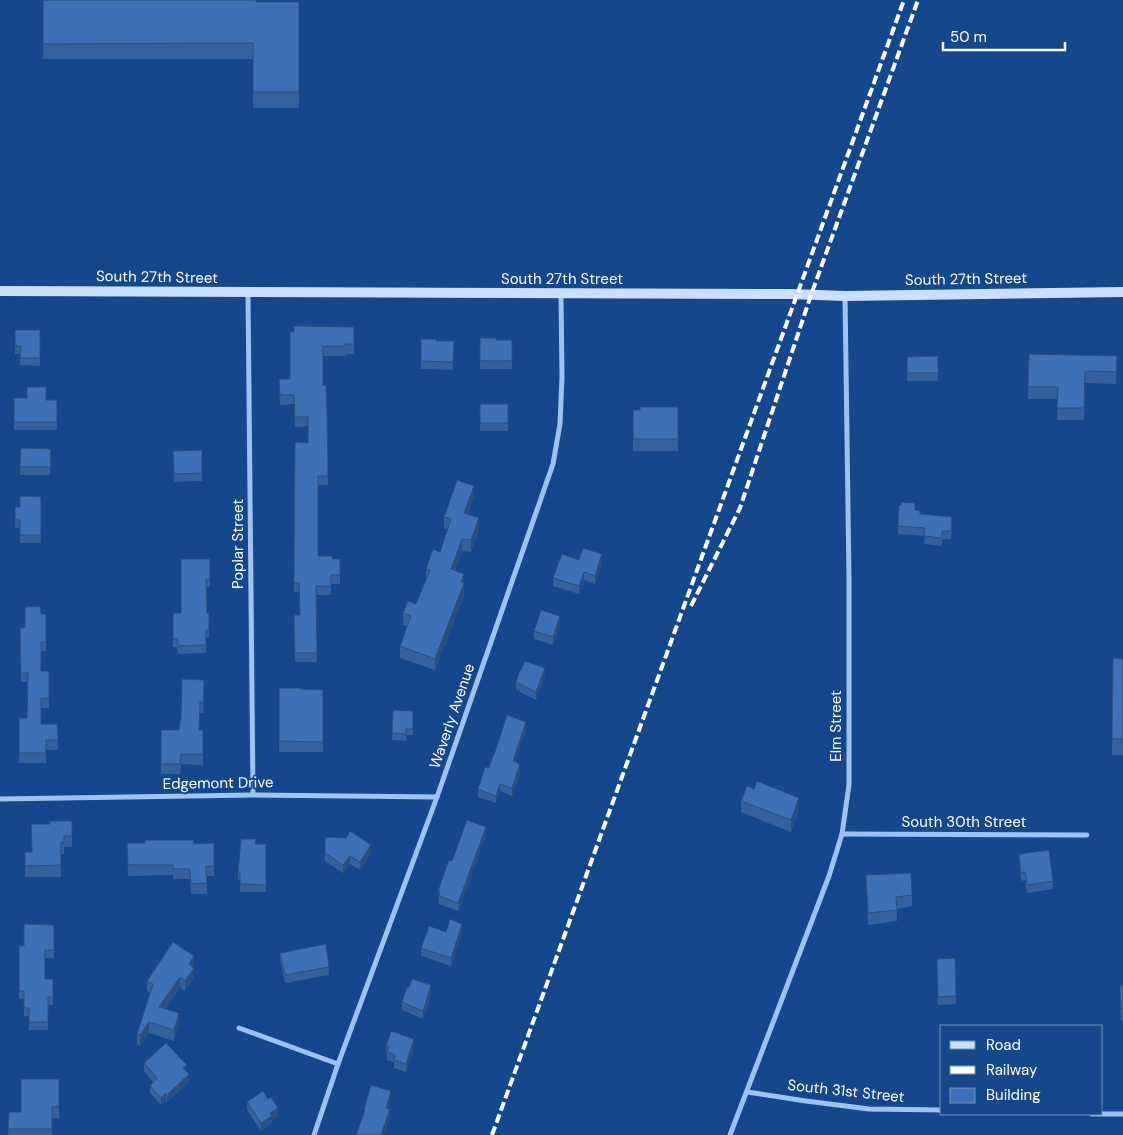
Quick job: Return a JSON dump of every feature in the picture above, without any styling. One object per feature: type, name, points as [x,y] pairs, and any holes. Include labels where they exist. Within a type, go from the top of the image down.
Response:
[{"type":"main road","name":"South 27th Street","points":[[0,291],[845,296],[1123,292]]},
{"type":"street","name":"Poplar Street","points":[[248,293],[253,795]]},
{"type":"street","name":"Waverly Avenue","points":[[314,1135],[338,1064],[437,797],[553,464],[561,415],[561,294]]},
{"type":"street","name":"Elm Street","points":[[730,1135],[829,876],[842,834],[849,785],[849,578],[845,296]]},
{"type":"street","name":"Edgemont Drive","points":[[0,799],[253,795],[437,797]]},
{"type":"street","name":"South 30th Street","points":[[842,834],[1087,835]]},
{"type":"street","points":[[239,1028],[338,1064]]},
{"type":"street","name":"South 31st Street","points":[[747,1092],[869,1109],[940,1110]]},
{"type":"street","points":[[1103,1114],[1123,1114]]},
{"type":"building","points":[[43,0],[256,0],[256,2],[299,2],[299,92],[253,92],[253,43],[43,44]]},
{"type":"building","points":[[294,326],[354,327],[354,344],[323,346],[323,386],[326,385],[328,476],[318,476],[318,556],[332,556],[332,559],[340,559],[340,575],[331,575],[331,586],[316,586],[317,653],[295,653],[294,615],[300,615],[299,583],[294,583],[295,442],[308,443],[308,417],[295,417],[294,395],[280,395],[279,379],[290,379],[290,332],[294,332]]},
{"type":"building","points":[[15,330],[40,330],[40,358],[20,358],[21,346],[15,346]]},
{"type":"building","points":[[480,338],[512,340],[512,361],[480,361]]},
{"type":"building","points":[[421,339],[454,341],[453,362],[421,361]]},
{"type":"building","points":[[1029,354],[1117,356],[1116,372],[1085,371],[1084,408],[1057,408],[1058,387],[1028,387]]},
{"type":"building","points":[[938,356],[938,373],[907,373],[907,357]]},
{"type":"building","points":[[27,387],[46,387],[46,400],[57,400],[57,422],[14,422],[14,398],[27,398]]},
{"type":"building","points":[[480,404],[508,404],[508,423],[480,423]]},
{"type":"building","points":[[640,407],[678,407],[678,439],[633,439],[633,410],[640,410]]},
{"type":"building","points":[[21,448],[51,449],[50,467],[20,467]]},
{"type":"building","points":[[202,450],[202,473],[174,474],[173,451]]},
{"type":"building","points":[[457,480],[474,486],[464,513],[479,518],[471,540],[462,539],[451,569],[464,574],[461,582],[464,583],[435,659],[400,646],[411,616],[403,613],[408,601],[416,604],[430,570],[426,569],[433,549],[440,552],[451,519],[444,517]]},
{"type":"building","points":[[20,496],[41,497],[41,535],[20,535],[20,520],[15,520],[15,507],[20,507]]},
{"type":"building","points":[[901,502],[915,503],[915,510],[920,511],[920,514],[952,517],[951,531],[942,531],[942,538],[924,536],[925,528],[898,526],[899,505],[901,505]]},
{"type":"building","points":[[583,548],[602,554],[595,576],[584,572],[579,586],[553,578],[562,554],[579,560]]},
{"type":"building","points":[[181,559],[210,559],[210,579],[206,579],[209,630],[206,630],[206,645],[178,646],[177,639],[173,639],[173,613],[181,613]]},
{"type":"building","points":[[40,606],[41,614],[46,614],[46,642],[41,642],[41,671],[49,671],[49,698],[41,698],[41,724],[57,724],[58,740],[46,740],[46,753],[19,753],[19,718],[27,718],[28,673],[21,673],[20,628],[25,628],[25,607]]},
{"type":"building","points":[[541,610],[560,616],[553,637],[534,631]]},
{"type":"building","points":[[1113,658],[1123,659],[1123,739],[1112,739]]},
{"type":"building","points":[[525,661],[545,668],[536,692],[516,682]]},
{"type":"building","points":[[182,679],[204,680],[203,702],[200,702],[199,730],[203,730],[203,754],[181,754],[180,764],[161,764],[161,730],[179,730]]},
{"type":"building","points":[[279,688],[323,690],[323,742],[279,741]]},
{"type":"building","points":[[393,710],[413,711],[413,729],[406,729],[406,734],[392,733]]},
{"type":"building","points":[[507,715],[526,722],[513,761],[520,764],[512,788],[500,784],[496,796],[478,789],[485,767],[489,768]]},
{"type":"building","points":[[757,781],[799,798],[791,820],[741,801],[747,786],[754,789]]},
{"type":"building","points":[[467,820],[486,827],[458,903],[439,896],[440,891],[438,891],[449,860],[452,861]]},
{"type":"building","points":[[50,821],[72,821],[72,836],[64,836],[64,842],[61,842],[61,865],[25,866],[25,852],[32,852],[31,824],[50,824]]},
{"type":"building","points":[[350,831],[371,845],[360,862],[350,856],[343,865],[325,853],[325,837],[346,838]]},
{"type":"building","points":[[241,839],[256,839],[255,844],[266,844],[266,885],[240,884],[240,872],[238,872]]},
{"type":"building","points":[[145,840],[194,840],[194,844],[214,843],[214,866],[206,866],[207,883],[191,884],[190,869],[173,869],[173,865],[128,865],[127,843],[145,843]]},
{"type":"building","points":[[1049,850],[1053,881],[1027,885],[1025,872],[1021,873],[1019,854]]},
{"type":"building","points":[[911,873],[912,895],[896,897],[897,910],[868,913],[866,875]]},
{"type":"building","points":[[450,919],[462,924],[451,958],[421,948],[429,926],[446,932]]},
{"type":"building","points":[[24,924],[54,925],[54,950],[45,950],[45,979],[53,979],[53,997],[48,997],[48,1022],[29,1022],[29,1008],[24,1008],[24,991],[19,991],[19,946],[24,946]]},
{"type":"building","points":[[173,942],[194,956],[189,964],[194,968],[185,981],[180,977],[159,1007],[179,1013],[174,1030],[149,1022],[140,1035],[137,1034],[153,984],[147,981]]},
{"type":"building","points":[[326,944],[329,967],[285,975],[280,953]]},
{"type":"building","points":[[955,958],[956,996],[938,997],[937,959]]},
{"type":"building","points":[[412,979],[431,985],[423,1011],[402,1002]]},
{"type":"building","points":[[1120,986],[1123,986],[1123,1009],[1121,1009]]},
{"type":"building","points":[[391,1031],[414,1039],[406,1064],[394,1060],[395,1055],[387,1052],[389,1046],[386,1046]]},
{"type":"building","points":[[166,1043],[187,1065],[183,1068],[189,1074],[167,1095],[166,1093],[161,1098],[150,1086],[157,1078],[144,1063]]},
{"type":"building","points":[[21,1079],[59,1079],[59,1106],[52,1107],[52,1129],[8,1129],[9,1112],[21,1112]]},
{"type":"building","points":[[371,1085],[391,1091],[386,1108],[390,1109],[381,1135],[356,1135],[365,1110]]},
{"type":"building","points":[[263,1091],[268,1099],[271,1097],[278,1108],[270,1113],[272,1116],[261,1123],[247,1102]]},
{"type":"railway","points":[[492,1135],[904,0]]},
{"type":"railway","points":[[691,606],[740,508],[811,295],[918,0]]}]
